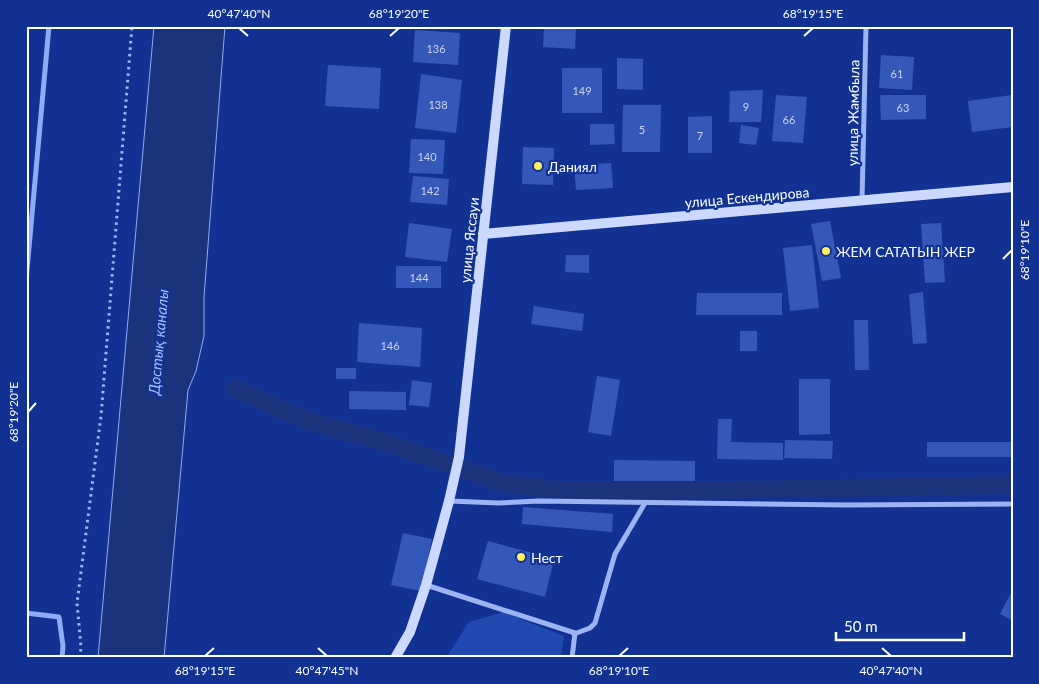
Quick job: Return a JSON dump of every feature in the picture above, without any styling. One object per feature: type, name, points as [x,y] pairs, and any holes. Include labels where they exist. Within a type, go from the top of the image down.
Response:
[{"type":"main road","name":"улица Яссауи","points":[[449,501],[459,457],[506,26]]},
{"type":"main road","name":"улица Ескендирова","points":[[483,234],[1013,187]]},
{"type":"main road","points":[[395,658],[410,632],[426,585],[449,501]]},
{"type":"street","name":"улица Жамбыла","points":[[862,201],[866,26]]},
{"type":"street","points":[[449,501],[847,506],[1013,504]]},
{"type":"street","points":[[574,634],[590,628],[595,623],[615,554],[645,503]]},
{"type":"street","points":[[426,585],[574,634]]},
{"type":"street","points":[[572,658],[574,634]]},
{"type":"path","points":[[80,658],[81,647],[76,603],[101,416],[132,26]]},
{"type":"shaded area","points":[[503,612],[564,636],[561,658],[446,658],[469,622]]},
{"type":"water","name":"Достық каналы","points":[[154,26],[225,26],[204,297],[204,336],[196,371],[188,390],[164,658],[98,658]]},
{"type":"building","points":[[544,26],[576,26],[575,49],[543,47]]},
{"type":"building","points":[[789,26],[832,26],[832,28],[789,28]]},
{"type":"building","points":[[415,30],[460,33],[458,65],[413,62]]},
{"type":"building","points":[[881,55],[914,57],[912,90],[879,88]]},
{"type":"building","points":[[617,58],[643,59],[643,90],[617,89]]},
{"type":"building","points":[[328,65],[381,68],[379,109],[325,106]]},
{"type":"building","points":[[562,68],[602,68],[602,113],[562,113]]},
{"type":"building","points":[[421,74],[462,80],[456,133],[415,128]]},
{"type":"building","points":[[763,90],[761,122],[729,122],[730,91]]},
{"type":"building","points":[[776,95],[807,97],[803,143],[772,141]]},
{"type":"building","points":[[880,95],[926,95],[926,119],[881,120]]},
{"type":"building","points":[[1012,95],[1013,127],[972,132],[968,101]]},
{"type":"building","points":[[623,105],[661,105],[660,152],[622,152]]},
{"type":"building","points":[[712,116],[712,153],[688,153],[688,117]]},
{"type":"building","points":[[590,124],[614,124],[615,144],[590,145]]},
{"type":"building","points":[[741,125],[759,128],[756,145],[739,143]]},
{"type":"building","points":[[411,139],[445,140],[443,174],[409,173]]},
{"type":"building","name":"Даниял","points":[[523,147],[554,148],[553,185],[522,184]]},
{"type":"building","points":[[611,163],[613,188],[576,190],[574,165]]},
{"type":"building","points":[[413,176],[449,179],[447,205],[410,202]]},
{"type":"building","name":"ЖЕМ САТАТЫН ЖЕР","points":[[830,221],[841,278],[822,281],[811,224]]},
{"type":"building","points":[[409,223],[452,229],[447,262],[405,257]]},
{"type":"building","points":[[941,223],[945,282],[925,283],[921,224]]},
{"type":"building","points":[[812,245],[819,308],[790,311],[783,248]]},
{"type":"building","points":[[566,255],[589,255],[589,273],[565,272]]},
{"type":"building","points":[[396,266],[441,266],[441,288],[396,288]]},
{"type":"building","points":[[923,292],[927,343],[913,344],[909,294]]},
{"type":"building","points":[[697,293],[782,293],[782,315],[696,315]]},
{"type":"building","points":[[534,306],[584,314],[582,331],[531,324]]},
{"type":"building","points":[[854,320],[868,320],[869,370],[855,370]]},
{"type":"building","points":[[359,323],[422,328],[420,367],[357,362]]},
{"type":"building","points":[[740,331],[757,331],[757,351],[740,351]]},
{"type":"building","points":[[336,368],[356,368],[356,379],[336,379]]},
{"type":"building","points":[[597,376],[620,380],[611,436],[588,432]]},
{"type":"building","points":[[799,379],[830,379],[830,434],[799,435]]},
{"type":"building","points":[[412,380],[432,383],[429,407],[409,405]]},
{"type":"building","points":[[349,391],[406,392],[406,410],[349,409]]},
{"type":"building","points":[[718,419],[732,419],[731,442],[783,443],[783,460],[717,459]]},
{"type":"building","points":[[785,440],[833,441],[832,459],[784,458]]},
{"type":"building","points":[[927,442],[1013,442],[1013,457],[927,457]]},
{"type":"building","points":[[614,460],[695,461],[695,481],[614,481]]},
{"type":"building","points":[[523,507],[613,514],[612,532],[522,524]]},
{"type":"building","points":[[403,533],[432,539],[421,591],[391,585]]},
{"type":"building","points":[[488,541],[554,559],[545,597],[477,579]]},
{"type":"building","points":[[1013,589],[1013,621],[1000,614]]},
{"type":"waterway","points":[[26,281],[49,26]]},
{"type":"waterway","points":[[235,389],[308,421],[384,442],[506,484],[570,491],[1013,485]]},
{"type":"waterway","points":[[26,613],[59,617],[63,646],[62,658]]},
{"type":"place","name":"Даниял","points":[[538,166]]},
{"type":"place","name":"ЖЕМ САТАТЫН ЖЕР","points":[[826,251]]},
{"type":"place","name":"Нест","points":[[521,557]]}]
